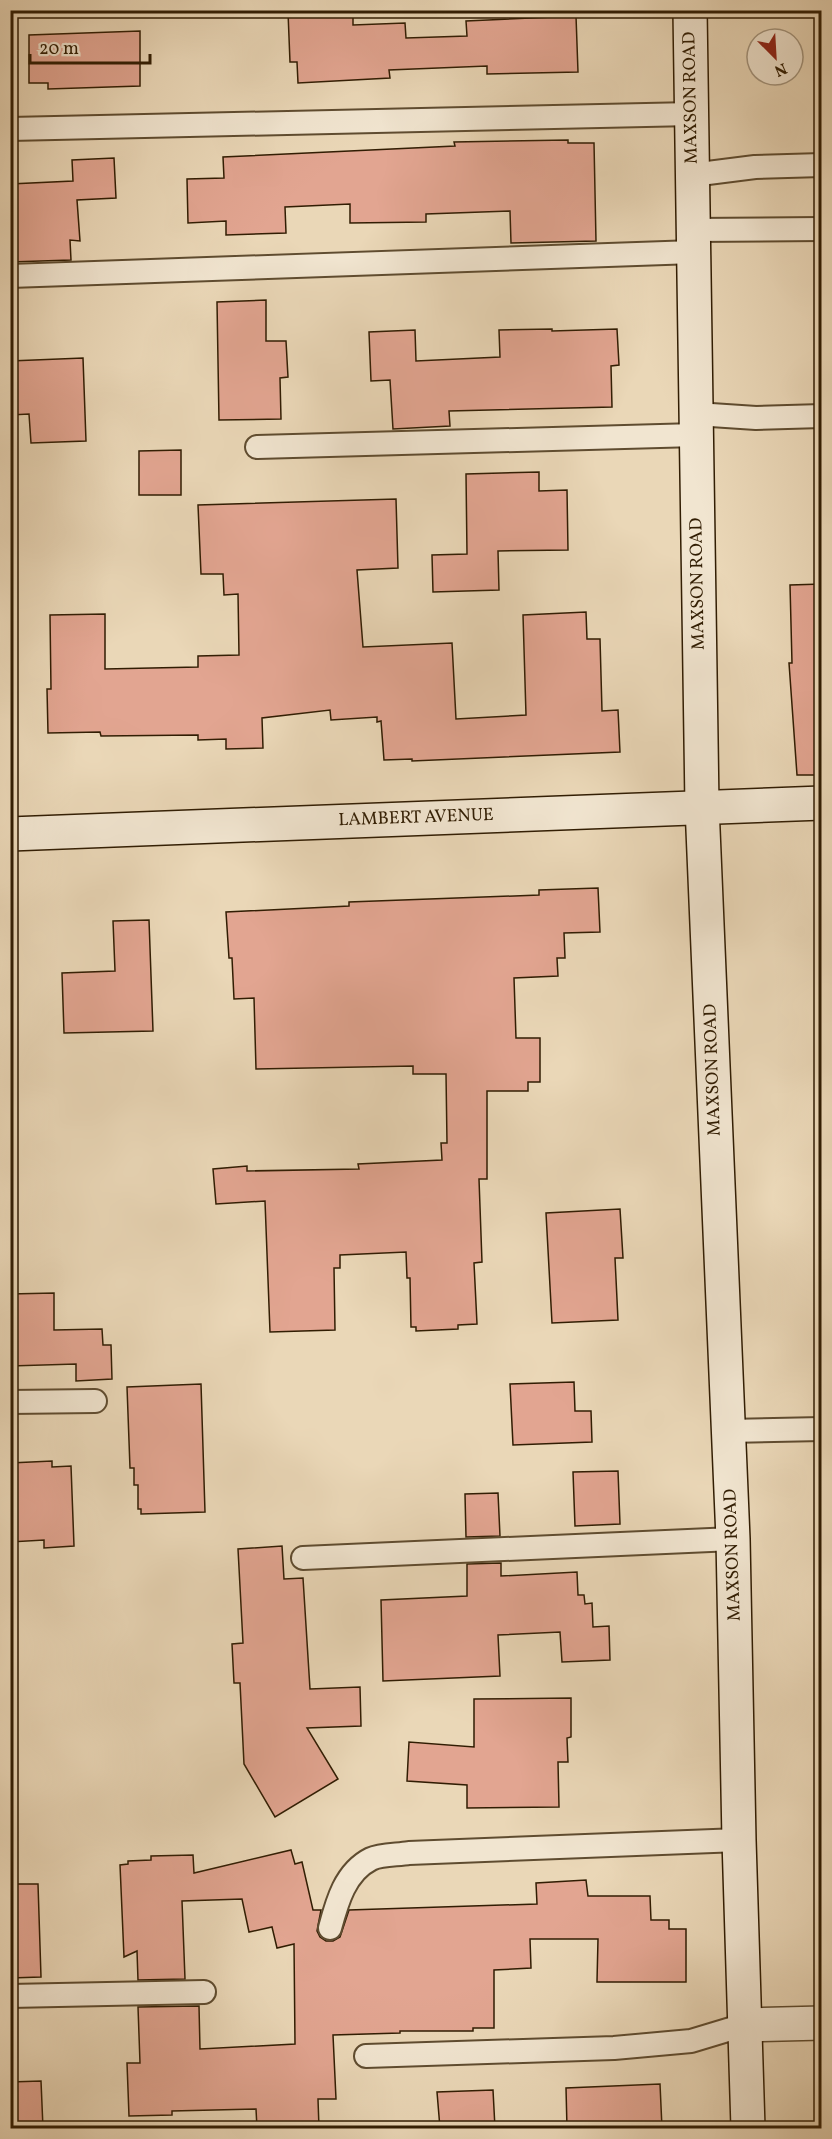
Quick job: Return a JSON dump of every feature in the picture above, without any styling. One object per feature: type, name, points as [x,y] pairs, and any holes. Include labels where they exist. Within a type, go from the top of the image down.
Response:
[{"type":"street","name":"MAXSON ROAD","points":[[690,10],[702,806],[734,1539],[739,1840],[748,2128]]},
{"type":"street","name":"LAMBERT AVENUE","points":[[10,834],[822,802]]},
{"type":"street","points":[[744,2025],[822,2024]]},
{"type":"lane","points":[[10,129],[692,114]]},
{"type":"lane","points":[[692,175],[755,167],[822,165]]},
{"type":"lane","points":[[10,276],[694,241],[822,229]]},
{"type":"lane","points":[[257,447],[822,416]]},
{"type":"lane","points":[[10,1402],[94,1401]]},
{"type":"lane","points":[[728,1431],[822,1429]]},
{"type":"lane","points":[[303,1558],[734,1539]]},
{"type":"lane","points":[[330,1928],[339,1895],[352,1874],[372,1859],[409,1853],[739,1840]]},
{"type":"lane","points":[[10,1996],[204,1992]]},
{"type":"lane","points":[[366,2056],[614,2048],[691,2041],[744,2025]]},
{"type":"building","points":[[353,10],[353,25],[405,23],[406,38],[467,36],[466,21],[576,16],[578,72],[487,74],[487,66],[389,70],[390,78],[298,83],[297,62],[290,62],[288,12]]},
{"type":"building","points":[[140,31],[140,86],[48,89],[48,83],[29,83],[29,35]]},
{"type":"building","points":[[568,140],[568,143],[594,143],[596,241],[511,243],[510,211],[426,214],[426,222],[350,223],[350,204],[285,207],[286,233],[226,235],[226,221],[188,223],[187,179],[224,178],[223,157],[455,146],[454,142]]},
{"type":"building","points":[[114,158],[116,198],[77,200],[80,241],[70,240],[71,260],[10,262],[10,184],[73,181],[72,160]]},
{"type":"building","points":[[266,300],[266,341],[286,341],[288,377],[280,378],[281,419],[219,420],[217,302]]},
{"type":"building","points":[[552,329],[552,331],[617,329],[619,365],[611,366],[612,407],[449,411],[450,426],[393,429],[390,380],[371,381],[369,332],[415,330],[416,361],[500,357],[499,330]]},
{"type":"building","points":[[83,358],[86,441],[31,443],[29,414],[10,415],[10,361]]},
{"type":"building","points":[[181,450],[181,495],[139,495],[139,451]]},
{"type":"building","points":[[539,472],[539,491],[567,490],[568,550],[498,551],[499,590],[433,592],[432,555],[467,554],[466,474]]},
{"type":"building","points":[[396,499],[398,568],[357,570],[363,647],[452,643],[456,719],[526,715],[523,615],[586,612],[587,639],[600,639],[602,711],[618,710],[620,752],[412,761],[412,759],[384,760],[381,721],[377,722],[377,717],[331,720],[330,710],[262,718],[263,748],[226,749],[226,739],[198,740],[198,735],[101,736],[100,732],[48,733],[47,689],[51,689],[50,615],[105,614],[105,669],[198,667],[198,656],[239,655],[238,594],[224,595],[223,574],[201,574],[198,505]]},
{"type":"building","points":[[822,584],[822,775],[797,775],[789,663],[792,663],[790,585]]},
{"type":"building","points":[[598,888],[600,932],[564,933],[565,958],[557,958],[558,976],[514,978],[516,1038],[540,1038],[540,1082],[528,1082],[528,1091],[487,1091],[487,1179],[479,1179],[482,1262],[474,1263],[477,1324],[458,1325],[458,1329],[416,1331],[416,1327],[411,1327],[410,1278],[407,1278],[406,1252],[340,1255],[340,1268],[334,1268],[335,1330],[270,1332],[265,1201],[216,1204],[213,1169],[247,1166],[247,1171],[359,1169],[358,1164],[442,1160],[441,1143],[447,1143],[446,1074],[413,1074],[413,1066],[256,1069],[254,998],[234,999],[226,912],[349,906],[349,902],[539,895],[539,890]]},
{"type":"building","points":[[149,920],[153,1031],[64,1033],[62,973],[115,971],[113,921]]},
{"type":"building","points":[[620,1209],[623,1258],[615,1258],[618,1320],[552,1323],[546,1213]]},
{"type":"building","points":[[54,1293],[54,1330],[102,1329],[103,1345],[111,1345],[112,1379],[76,1381],[76,1364],[10,1366],[10,1294]]},
{"type":"building","points":[[574,1382],[575,1411],[591,1411],[592,1442],[513,1445],[510,1384]]},
{"type":"building","points":[[201,1384],[205,1512],[141,1514],[141,1509],[138,1509],[138,1485],[134,1485],[134,1468],[130,1468],[127,1387]]},
{"type":"building","points":[[52,1461],[52,1467],[71,1466],[74,1546],[44,1548],[44,1540],[10,1542],[10,1463]]},
{"type":"building","points":[[618,1471],[620,1524],[575,1526],[573,1472]]},
{"type":"building","points":[[498,1493],[500,1536],[466,1537],[465,1494]]},
{"type":"building","points":[[282,1546],[284,1579],[303,1578],[310,1689],[360,1687],[361,1726],[307,1728],[338,1779],[275,1817],[244,1764],[240,1683],[234,1683],[232,1644],[243,1643],[238,1549]]},
{"type":"building","points":[[501,1563],[501,1576],[577,1572],[578,1595],[584,1595],[585,1604],[592,1603],[593,1627],[609,1626],[610,1660],[562,1662],[560,1632],[498,1635],[500,1676],[383,1681],[381,1600],[467,1596],[467,1564]]},
{"type":"building","points":[[571,1698],[571,1737],[567,1738],[568,1762],[558,1762],[559,1807],[467,1808],[467,1785],[407,1781],[409,1742],[474,1747],[474,1699]]},
{"type":"building","points":[[291,1850],[295,1864],[302,1862],[313,1910],[321,1910],[317,1931],[326,1941],[333,1941],[340,1937],[349,1910],[537,1904],[536,1883],[586,1880],[588,1896],[650,1896],[651,1920],[669,1920],[669,1929],[686,1929],[686,1982],[597,1982],[598,1939],[530,1939],[531,1968],[494,1970],[494,2028],[473,2028],[473,2031],[400,2031],[400,2033],[333,2035],[336,2099],[318,2099],[319,2128],[257,2128],[256,2109],[172,2111],[172,2115],[129,2116],[127,2063],[140,2063],[138,2007],[199,2006],[200,2049],[295,2044],[294,1944],[277,1948],[272,1927],[249,1932],[242,1899],[182,1901],[185,1979],[138,1980],[137,1951],[124,1957],[120,1865],[128,1864],[128,1861],[151,1860],[151,1856],[193,1855],[194,1873]]},
{"type":"building","points":[[10,1884],[38,1884],[41,1977],[10,1978]]},
{"type":"building","points":[[41,2081],[43,2128],[10,2128],[10,2082]]},
{"type":"building","points":[[660,2084],[662,2128],[567,2128],[566,2088]]},
{"type":"building","points":[[493,2090],[495,2128],[440,2128],[437,2092]]}]
